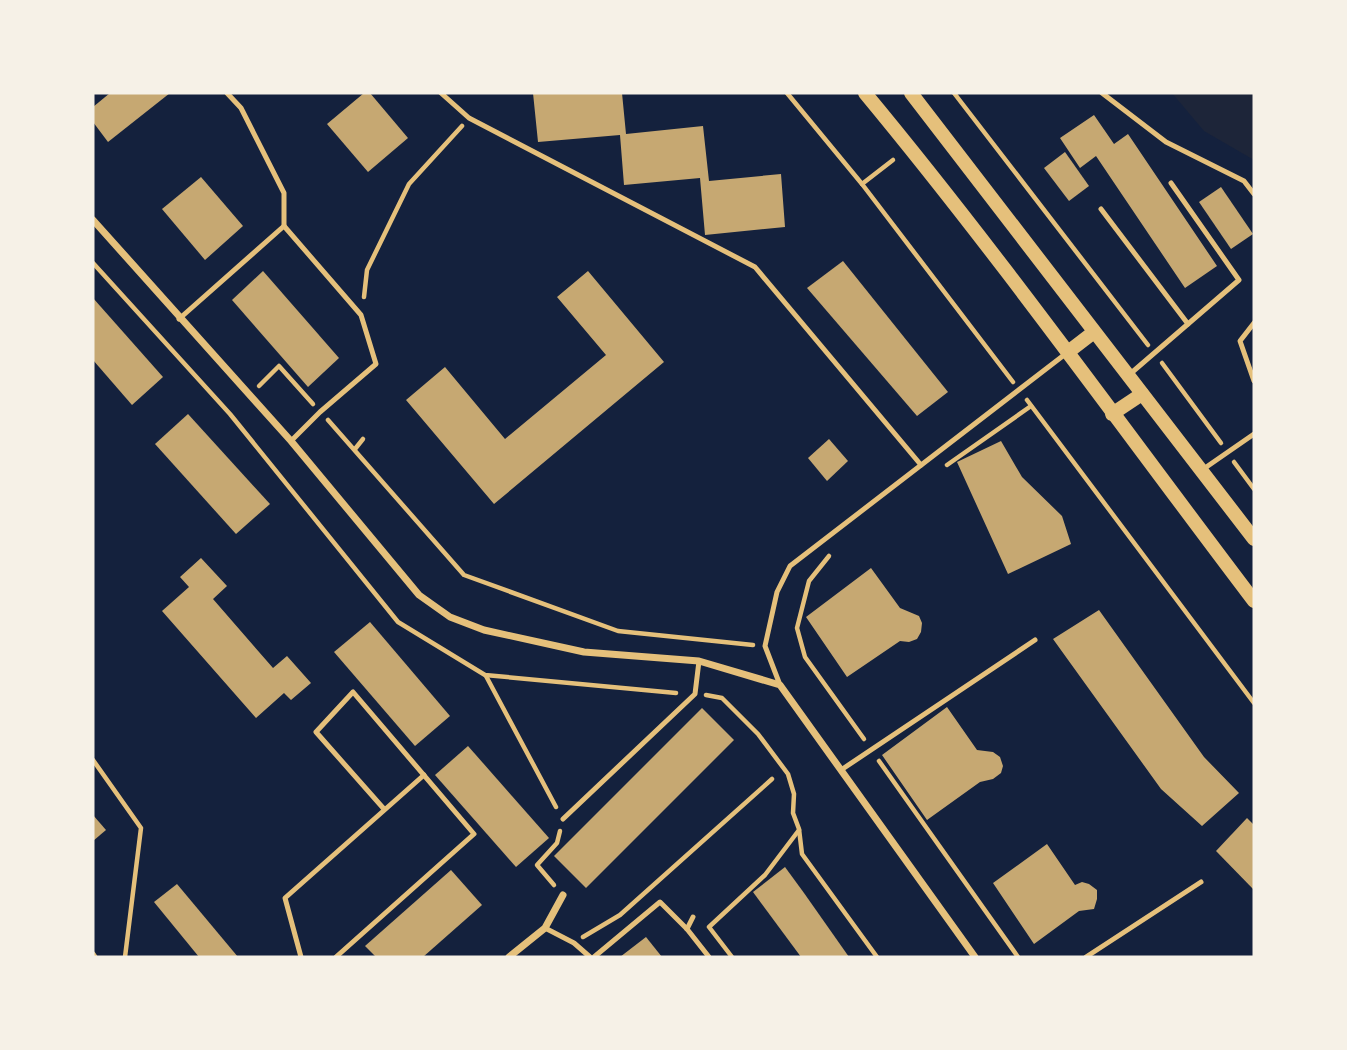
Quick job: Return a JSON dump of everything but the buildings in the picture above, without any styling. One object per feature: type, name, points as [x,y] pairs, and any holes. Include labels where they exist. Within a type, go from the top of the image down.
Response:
[{"type":"main road","points":[[865,93],[910,147],[1068,352],[1254,601]]},
{"type":"main road","points":[[911,93],[1254,539]]},
{"type":"main road","points":[[1068,352],[1094,332]]},
{"type":"main road","points":[[1112,414],[1142,394]]},
{"type":"street","points":[[93,222],[290,441],[419,595],[450,617],[484,630],[584,652],[699,661],[779,685],[975,957]]},
{"type":"street","points":[[509,957],[545,928],[563,895]]},
{"type":"lane","points":[[227,93],[241,108],[284,193],[284,226],[361,315],[376,364],[290,441]]},
{"type":"lane","points":[[441,93],[469,118],[755,267],[921,465]]},
{"type":"lane","points":[[1101,93],[1166,142],[1244,181],[1254,194]]},
{"type":"lane","points":[[1127,376],[1239,280],[1171,183]]},
{"type":"lane","points":[[1101,209],[1188,324]]},
{"type":"lane","points":[[179,319],[284,226]]},
{"type":"lane","points":[[1254,323],[1240,341],[1254,381]]},
{"type":"lane","points":[[779,685],[765,646],[777,592],[790,566],[1068,352]]},
{"type":"lane","points":[[1202,470],[1254,434]]},
{"type":"lane","points":[[841,770],[1035,640]]},
{"type":"lane","points":[[563,819],[695,694],[699,661]]},
{"type":"lane","points":[[336,957],[474,834],[352,692],[316,732],[384,809]]},
{"type":"lane","points":[[301,957],[285,898],[424,775]]},
{"type":"lane","points":[[1086,957],[1201,882]]},
{"type":"lane","points":[[545,928],[574,943],[592,957],[660,902],[687,929],[709,957]]},
{"type":"lane","points":[[687,929],[693,917]]},
{"type":"path","points":[[954,93],[1154,353],[1254,489]]},
{"type":"path","points":[[361,315],[367,270],[409,184],[469,118]]},
{"type":"path","points":[[862,184],[893,160]]},
{"type":"path","points":[[279,366],[464,575],[618,631],[765,646]]},
{"type":"path","points":[[941,470],[1031,406]]},
{"type":"path","points":[[355,449],[363,439]]},
{"type":"path","points":[[830,555],[809,581],[797,628],[806,656],[1018,957]]},
{"type":"path","points":[[485,675],[563,819],[557,843],[537,865],[563,895]]},
{"type":"path","points":[[722,698],[758,734],[788,774],[794,794],[793,813],[799,829],[802,854],[877,957]]},
{"type":"path","points":[[93,760],[141,828],[125,957]]},
{"type":"path","points":[[574,943],[620,915],[772,779]]},
{"type":"path","points":[[732,957],[709,927],[765,875],[799,829]]},
{"type":"shaded area","points":[[1172,93],[1254,93],[1254,160],[1204,131]]}]
